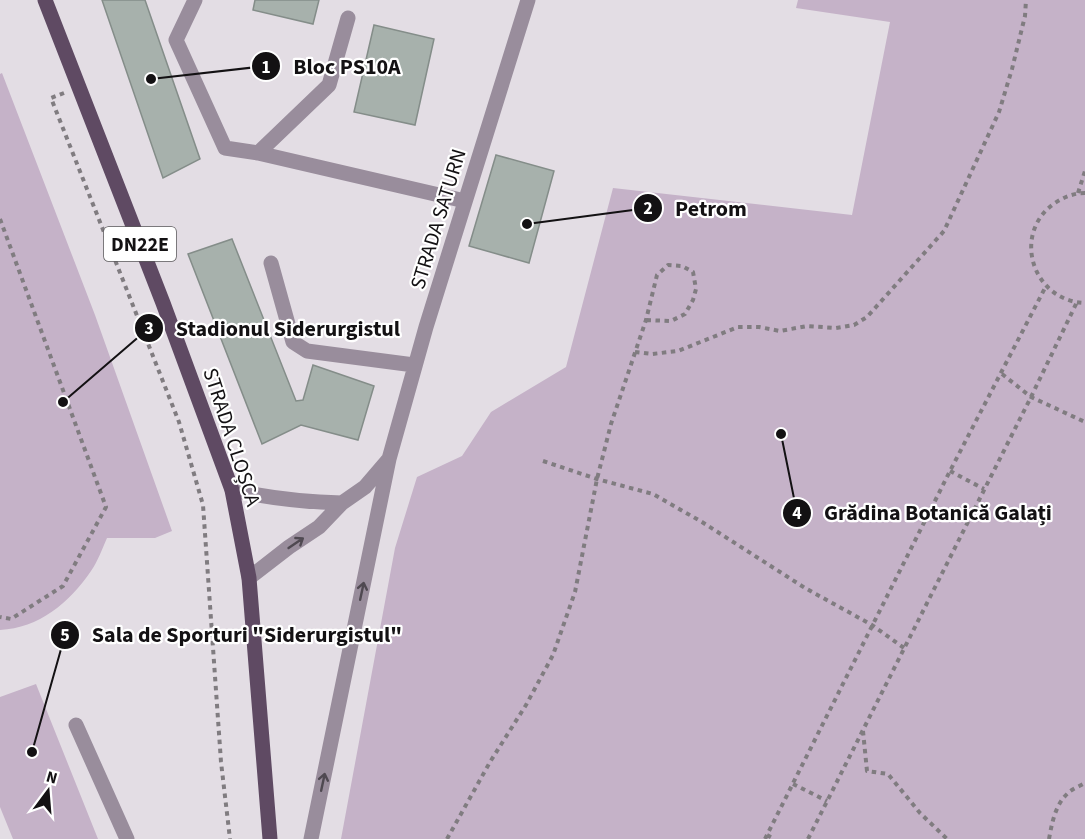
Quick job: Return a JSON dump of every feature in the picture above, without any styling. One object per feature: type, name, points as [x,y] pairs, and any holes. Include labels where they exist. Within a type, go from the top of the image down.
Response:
[{"type":"main road","name":"STRADA CLOȘCA","points":[[45,0],[163,303],[231,490],[249,578],[270,839]]},
{"type":"street","points":[[195,0],[176,40],[225,148],[258,153],[465,201]]},
{"type":"street","name":"STRADA SATURN","points":[[249,578],[319,527],[342,503],[365,487],[389,459],[414,365],[528,0]]},
{"type":"street","points":[[258,153],[329,85],[348,18]]},
{"type":"street","points":[[271,263],[294,342],[307,351],[414,365]]},
{"type":"street","points":[[311,839],[389,459]]},
{"type":"street","points":[[231,490],[303,502],[342,503]]},
{"type":"street","points":[[76,725],[127,839]]},
{"type":"path","points":[[635,352],[652,354],[678,351],[738,327],[759,327],[780,331],[807,326],[836,328],[854,326],[867,317],[944,231],[999,112],[1025,16],[1026,0]]},
{"type":"path","points":[[79,88],[51,98],[179,422],[203,505],[221,762],[230,839]]},
{"type":"path","points":[[1078,193],[1085,171]]},
{"type":"path","points":[[1085,193],[1062,198],[1047,208],[1037,222],[1031,238],[1031,256],[1036,272],[1046,286],[1060,297],[1085,303]]},
{"type":"path","points":[[0,219],[106,507],[63,586],[11,619],[0,617]]},
{"type":"path","points":[[447,839],[553,655],[575,592],[597,478],[611,424],[646,320],[657,275],[668,265],[682,266],[693,272],[696,289],[685,314],[670,321],[646,320]]},
{"type":"path","points":[[774,839],[766,837],[1046,286]]},
{"type":"path","points":[[808,839],[1077,302]]},
{"type":"path","points":[[1002,374],[1031,397],[1085,422]]},
{"type":"path","points":[[543,461],[653,494],[702,522],[805,588],[872,625],[904,648]]},
{"type":"path","points":[[950,471],[984,489]]},
{"type":"path","points":[[863,729],[867,771],[888,774],[920,813],[946,839]]},
{"type":"path","points":[[1049,839],[1052,821],[1058,806],[1068,793],[1085,783]]},
{"type":"path","points":[[793,784],[827,801]]},
{"type":"shaded area","points":[[798,0],[1085,0],[1085,839],[341,839],[395,548],[417,477],[462,456],[491,412],[566,367],[613,188],[852,215],[890,22],[796,8]]},
{"type":"shaded area","points":[[2,73],[95,315],[172,531],[155,538],[107,538],[91,571],[63,603],[40,619],[0,630],[0,74]]},
{"type":"shaded area","points":[[36,684],[98,839],[13,839],[0,807],[0,697]]},
{"type":"building","points":[[102,0],[145,0],[200,159],[163,178]]},
{"type":"building","points":[[255,0],[319,0],[313,24],[253,10]]},
{"type":"building","points":[[374,25],[434,39],[415,125],[354,112]]},
{"type":"building","points":[[496,155],[554,171],[529,263],[469,246]]},
{"type":"building","points":[[232,239],[296,401],[303,400],[313,365],[374,386],[358,440],[301,425],[262,444],[188,254]]},
{"type":"place","name":"Bloc PS10A","points":[[151,79]]},
{"type":"place","name":"Petrom","points":[[527,224]]},
{"type":"place","name":"Stadionul Siderurgistul","points":[[63,402]]},
{"type":"place","name":"Grădina Botanică Galați","points":[[781,434]]},
{"type":"place","name":"Sala de Sporturi \"Siderurgistul\"","points":[[32,752]]}]
